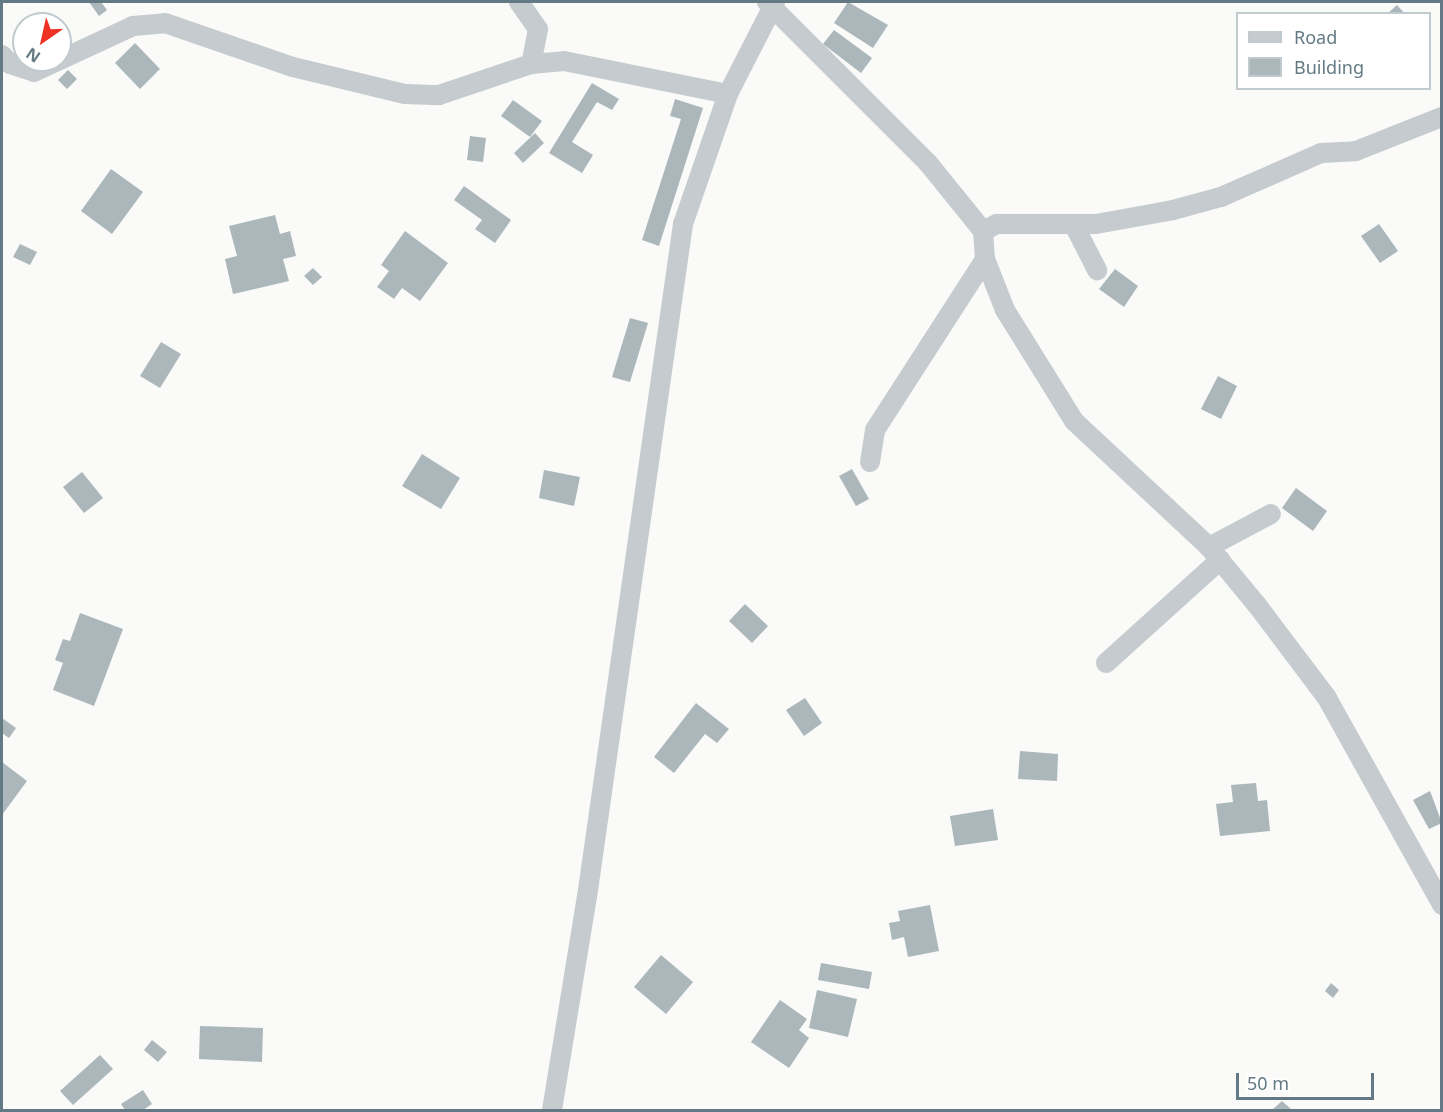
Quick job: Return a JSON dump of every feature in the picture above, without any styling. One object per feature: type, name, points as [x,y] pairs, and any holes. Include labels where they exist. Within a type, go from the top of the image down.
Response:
[{"type":"street","points":[[519,2],[538,29],[531,64]]},
{"type":"street","points":[[552,1110],[587,897],[683,224],[728,94],[772,4],[928,163],[983,231],[986,259],[1005,310],[1074,421],[1215,554],[1327,698],[1442,905]]},
{"type":"street","points":[[2,55],[10,64],[34,72],[133,26],[165,23],[293,68],[405,94],[439,95],[531,64],[598,64],[728,94]]},
{"type":"street","points":[[983,231],[997,224],[1074,225],[1173,210],[1221,198],[1321,153],[1356,151],[1442,117]]},
{"type":"street","points":[[1074,225],[1097,270]]},
{"type":"street","points":[[870,462],[875,430],[986,259]]},
{"type":"street","points":[[1106,663],[1215,554],[1271,514]]},
{"type":"building","points":[[89,2],[101,2],[107,10],[99,16]]},
{"type":"building","points":[[848,2],[888,25],[873,48],[834,23]]},
{"type":"building","points":[[1397,5],[1403,12],[1389,12]]},
{"type":"building","points":[[834,30],[872,58],[861,73],[823,44]]},
{"type":"building","points":[[135,43],[160,69],[140,89],[115,63]]},
{"type":"building","points":[[66,72],[70,72],[77,79],[67,89],[58,80]]},
{"type":"building","points":[[592,83],[619,99],[612,110],[597,102],[572,142],[593,155],[582,173],[549,153]]},
{"type":"building","points":[[675,99],[703,108],[659,246],[642,240],[681,119],[670,116]]},
{"type":"building","points":[[513,100],[542,121],[530,137],[501,116]]},
{"type":"building","points":[[535,133],[544,143],[523,163],[514,153]]},
{"type":"building","points":[[470,136],[486,138],[483,162],[467,160]]},
{"type":"building","points":[[111,169],[143,192],[112,234],[81,211]]},
{"type":"building","points":[[464,186],[511,220],[495,243],[475,229],[482,220],[454,200]]},
{"type":"building","points":[[275,215],[280,234],[290,231],[296,256],[283,259],[289,281],[233,294],[225,259],[237,256],[229,226]]},
{"type":"building","points":[[1379,224],[1398,251],[1380,263],[1361,236]]},
{"type":"building","points":[[405,231],[448,263],[420,301],[402,288],[394,299],[377,287],[389,271],[381,265]]},
{"type":"building","points":[[20,244],[37,252],[30,265],[13,257]]},
{"type":"building","points":[[313,268],[322,277],[313,285],[304,276]]},
{"type":"building","points":[[1115,269],[1138,286],[1124,307],[1099,289]]},
{"type":"building","points":[[630,318],[648,323],[630,382],[612,377]]},
{"type":"building","points":[[161,342],[181,354],[160,388],[140,376]]},
{"type":"building","points":[[1218,376],[1237,386],[1221,419],[1201,409]]},
{"type":"building","points":[[422,454],[460,478],[441,509],[402,486]]},
{"type":"building","points":[[852,469],[869,499],[856,506],[839,476]]},
{"type":"building","points":[[544,470],[580,477],[574,506],[539,498]]},
{"type":"building","points":[[82,472],[103,498],[84,513],[63,487]]},
{"type":"building","points":[[1296,488],[1327,511],[1313,531],[1282,508]]},
{"type":"building","points":[[745,604],[768,626],[752,643],[729,621]]},
{"type":"building","points":[[80,613],[123,629],[94,706],[53,690],[63,663],[55,660],[63,639],[70,641]]},
{"type":"building","points":[[805,698],[822,723],[804,736],[786,710]]},
{"type":"building","points":[[696,703],[729,729],[717,743],[705,734],[674,773],[654,757]]},
{"type":"building","points":[[2,718],[16,728],[9,738],[2,733]]},
{"type":"building","points":[[1020,751],[1058,754],[1057,781],[1018,779]]},
{"type":"building","points":[[2,762],[27,781],[2,815]]},
{"type":"building","points":[[1256,783],[1258,801],[1267,800],[1270,831],[1220,836],[1216,804],[1233,802],[1231,785]]},
{"type":"building","points":[[1430,791],[1442,823],[1429,829],[1413,800]]},
{"type":"building","points":[[993,809],[998,840],[955,846],[950,816]]},
{"type":"building","points":[[930,905],[939,951],[908,957],[904,937],[892,940],[889,923],[900,921],[898,911]]},
{"type":"building","points":[[661,955],[693,982],[666,1014],[634,987]]},
{"type":"building","points":[[821,963],[872,972],[869,989],[818,980]]},
{"type":"building","points":[[1331,983],[1339,990],[1333,998],[1325,991]]},
{"type":"building","points":[[817,990],[857,999],[848,1037],[809,1028]]},
{"type":"building","points":[[780,1000],[807,1019],[799,1030],[809,1038],[789,1068],[751,1042]]},
{"type":"building","points":[[200,1026],[263,1028],[262,1062],[199,1059]]},
{"type":"building","points":[[152,1040],[167,1052],[158,1062],[144,1050]]},
{"type":"building","points":[[100,1055],[113,1069],[73,1105],[60,1091]]},
{"type":"building","points":[[143,1090],[152,1104],[143,1110],[125,1110],[121,1104]]},
{"type":"building","points":[[1282,1101],[1292,1110],[1272,1110]]}]
